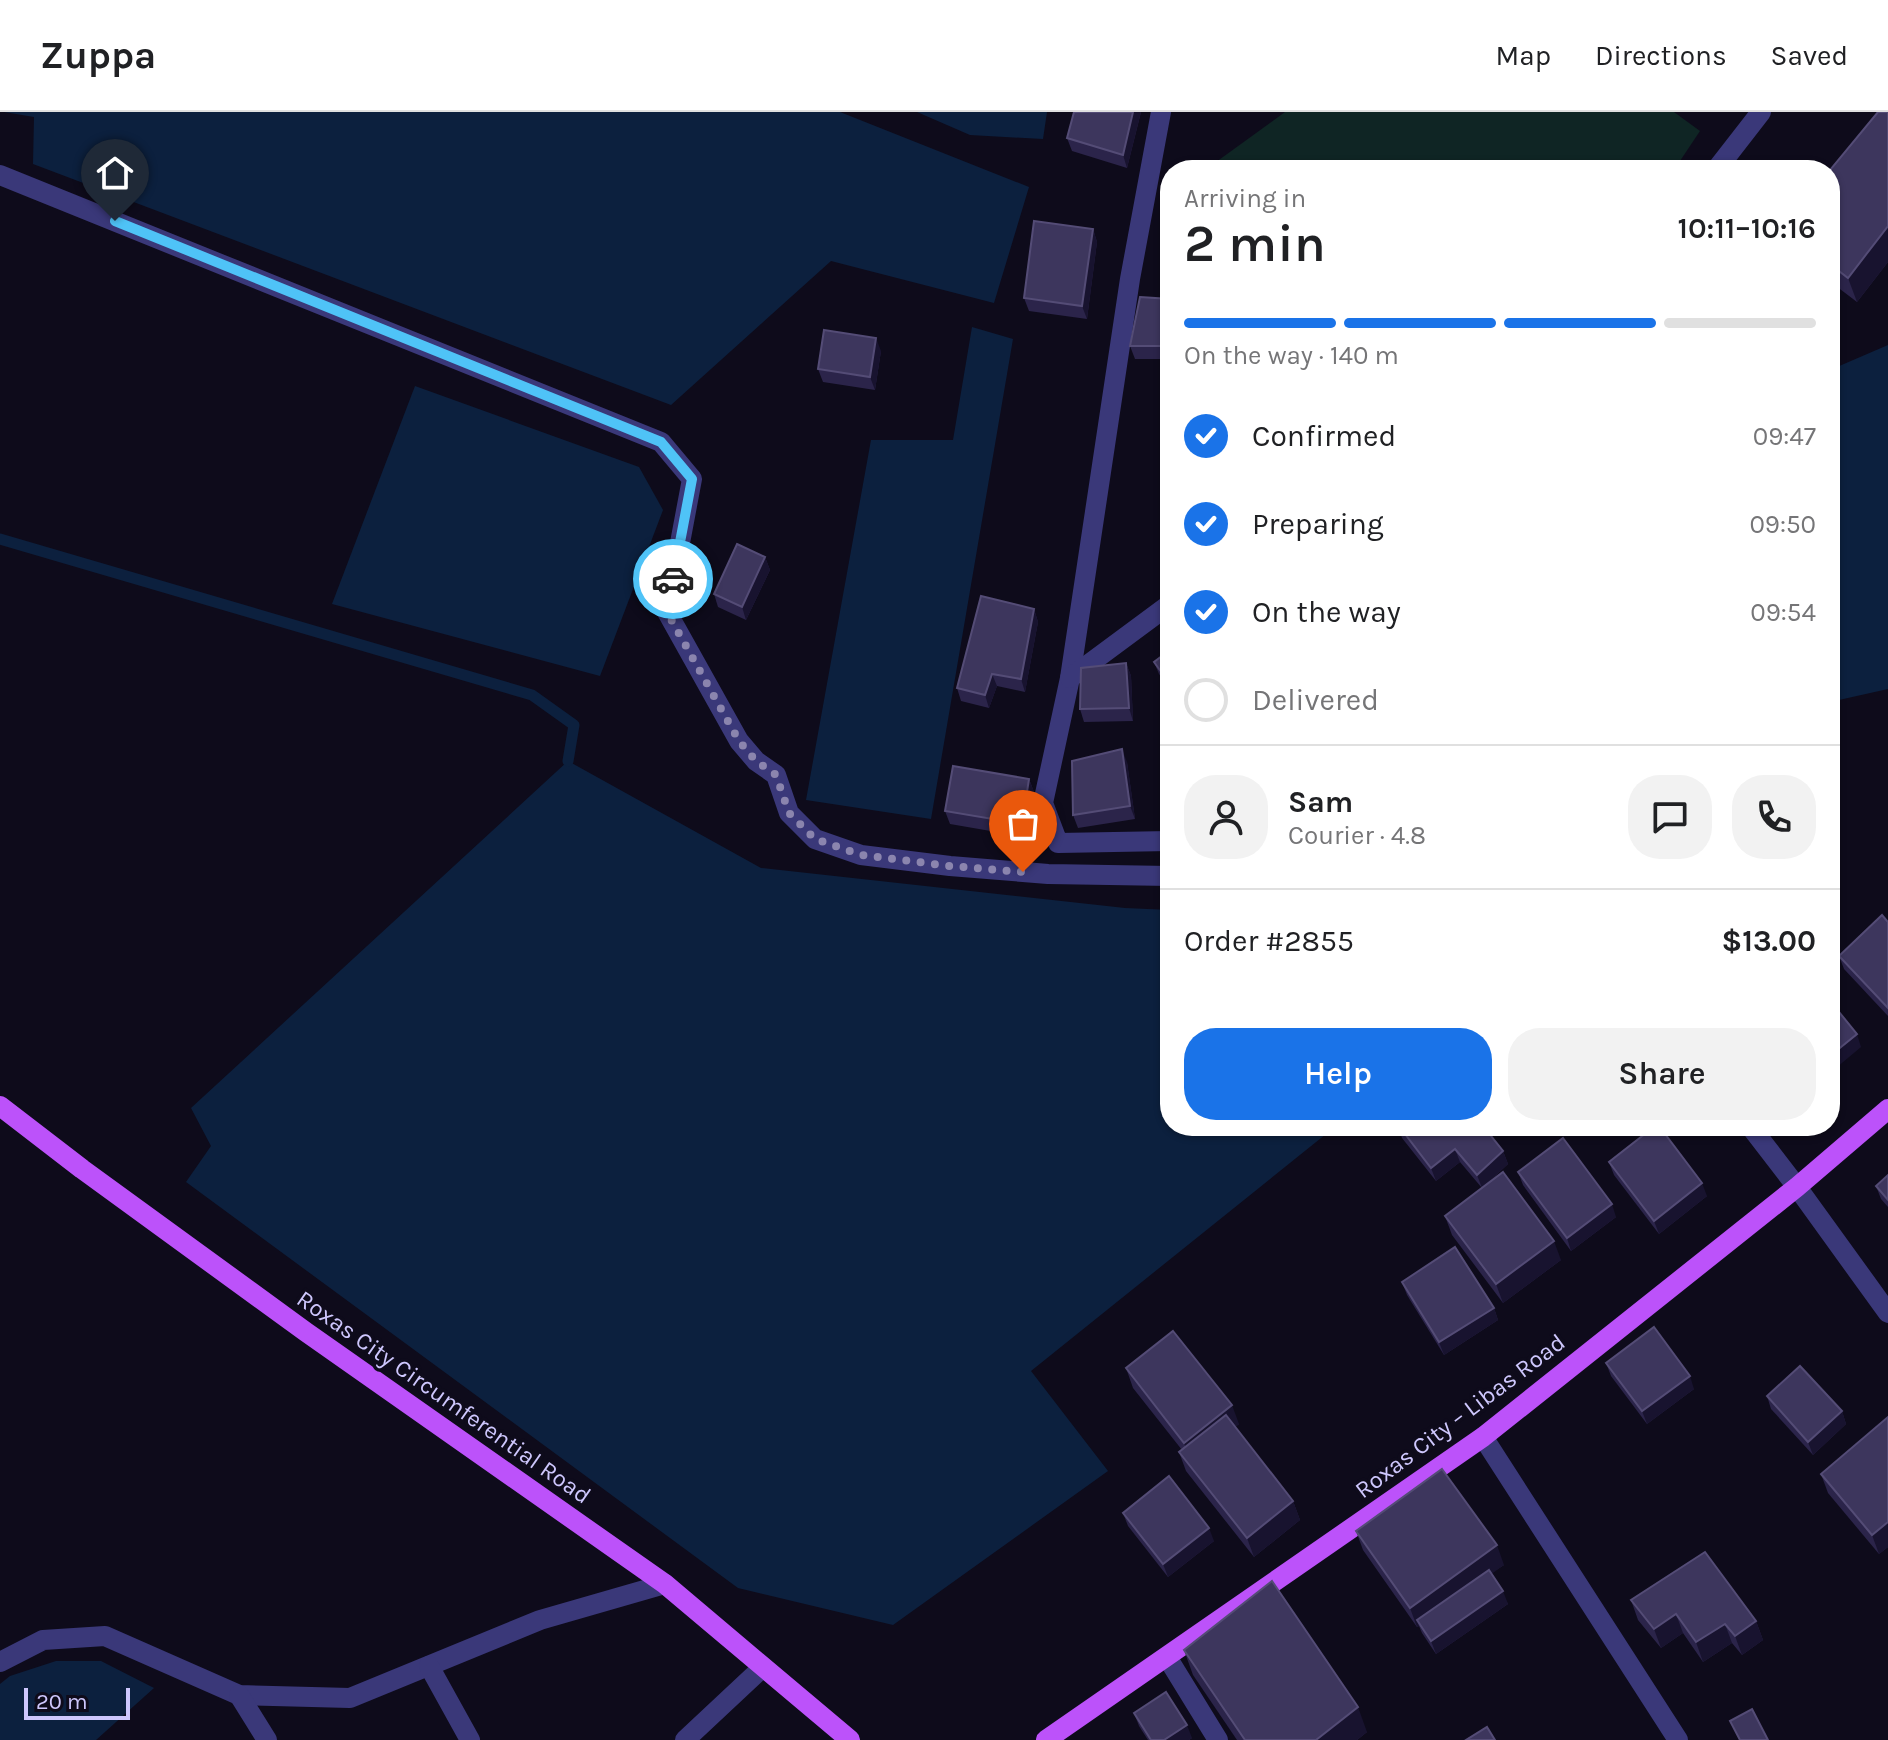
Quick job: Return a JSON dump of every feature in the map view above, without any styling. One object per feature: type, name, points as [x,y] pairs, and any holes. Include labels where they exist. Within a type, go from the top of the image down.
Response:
[{"type":"main road","name":"Roxas City Circumferential Road","points":[[0,1106],[306,1332],[665,1584],[850,1740]]},
{"type":"main road","name":"Roxas City – Libas Road","points":[[1046,1740],[1483,1437],[1797,1187],[1888,1109]]},
{"type":"street","points":[[1160,841],[1058,843],[1043,803],[1070,678],[1130,279],[1161,112]]},
{"type":"street","points":[[1724,160],[1761,112]]},
{"type":"street","points":[[0,175],[661,442],[692,479],[667,612],[739,741],[756,761],[776,775],[789,813],[815,839],[861,855],[950,866],[1048,874],[1160,876]]},
{"type":"street","points":[[1070,678],[1160,611]]},
{"type":"street","points":[[1758,1136],[1888,1313]]},
{"type":"street","points":[[1483,1437],[1678,1740]]},
{"type":"street","points":[[0,1662],[43,1640],[105,1636],[239,1695],[350,1698],[540,1620],[665,1584]]},
{"type":"street","points":[[1167,1657],[1218,1740]]},
{"type":"street","points":[[429,1666],[470,1740]]},
{"type":"street","points":[[685,1740],[763,1667]]},
{"type":"street","points":[[239,1695],[267,1740]]},
{"type":"green space","points":[[1285,112],[1674,112],[1700,131],[1681,160],[1219,160]]},
{"type":"water","points":[[4,112],[840,112],[1029,187],[994,303],[831,261],[671,405],[33,164],[34,117]]},
{"type":"water","points":[[917,112],[1047,112],[1043,139],[970,135]]},
{"type":"water","points":[[972,327],[1013,339],[931,819],[806,800],[871,440],[953,440]]},
{"type":"water","points":[[1888,345],[1888,689],[1840,700],[1840,366]]},
{"type":"water","points":[[415,386],[639,467],[663,510],[600,676],[332,604]]},
{"type":"water","points":[[568,761],[761,868],[1160,910],[1160,1136],[1324,1136],[1031,1371],[1108,1471],[893,1625],[738,1588],[186,1182],[211,1146],[191,1108]]},
{"type":"water","points":[[56,1661],[101,1661],[154,1688],[96,1740],[0,1740],[0,1684],[10,1676]]},
{"type":"building","points":[[1074,112],[1133,112],[1123,155],[1067,138]]},
{"type":"building","points":[[1878,112],[1888,112],[1888,226],[1848,278],[1840,272],[1838,160]]},
{"type":"building","points":[[1034,221],[1093,229],[1082,306],[1024,298]]},
{"type":"building","points":[[1140,297],[1160,298],[1160,346],[1130,346]]},
{"type":"building","points":[[824,330],[876,338],[870,377],[818,369]]},
{"type":"building","points":[[737,544],[765,557],[742,607],[714,594]]},
{"type":"building","points":[[981,596],[1034,609],[1021,679],[992,674],[985,695],[957,688]]},
{"type":"building","points":[[1126,663],[1129,708],[1080,709],[1081,668]]},
{"type":"building","points":[[1122,749],[1130,806],[1073,815],[1072,761]]},
{"type":"building","points":[[953,766],[1029,779],[1022,824],[945,811]]},
{"type":"building","points":[[1882,915],[1888,922],[1888,1008],[1840,957]]},
{"type":"building","points":[[1840,1013],[1857,1034],[1840,1048]]},
{"type":"building","points":[[1407,1136],[1491,1136],[1503,1151],[1477,1175],[1455,1149],[1431,1168]]},
{"type":"building","points":[[1642,1136],[1667,1136],[1702,1183],[1654,1221],[1609,1162]]},
{"type":"building","points":[[1563,1138],[1612,1204],[1567,1238],[1518,1172]]},
{"type":"building","points":[[1503,1172],[1554,1241],[1496,1284],[1445,1216]]},
{"type":"building","points":[[1888,1175],[1888,1200],[1876,1186]]},
{"type":"building","points":[[1455,1247],[1494,1308],[1439,1342],[1402,1282]]},
{"type":"building","points":[[1654,1327],[1690,1376],[1642,1411],[1606,1363]]},
{"type":"building","points":[[1173,1331],[1232,1405],[1184,1443],[1126,1368]]},
{"type":"building","points":[[1800,1366],[1842,1411],[1808,1442],[1767,1396]]},
{"type":"building","points":[[1226,1415],[1293,1501],[1247,1538],[1179,1452]]},
{"type":"building","points":[[1888,1417],[1888,1522],[1872,1535],[1821,1474]]},
{"type":"building","points":[[1442,1469],[1497,1545],[1410,1608],[1356,1531]]},
{"type":"building","points":[[1169,1476],[1209,1528],[1163,1564],[1123,1513]]},
{"type":"building","points":[[1705,1552],[1756,1621],[1735,1636],[1725,1624],[1696,1642],[1676,1614],[1654,1629],[1631,1600]]},
{"type":"building","points":[[1489,1570],[1503,1591],[1431,1641],[1417,1620]]},
{"type":"building","points":[[1272,1581],[1358,1707],[1316,1740],[1245,1740],[1184,1650]]},
{"type":"building","points":[[1166,1692],[1187,1725],[1164,1740],[1151,1740],[1134,1713]]},
{"type":"building","points":[[1752,1709],[1768,1740],[1740,1740],[1730,1721]]},
{"type":"building","points":[[1487,1727],[1495,1740],[1466,1740]]},
{"type":"waterway","points":[[0,539],[532,695],[574,725],[568,761]]},
{"type":"way so far","points":[[673,579],[667,612],[739,741],[756,761],[776,775],[789,813],[815,839],[861,855],[1023,872]]},
{"type":"route","points":[[115,221],[661,442],[692,479],[673,579]]}]
